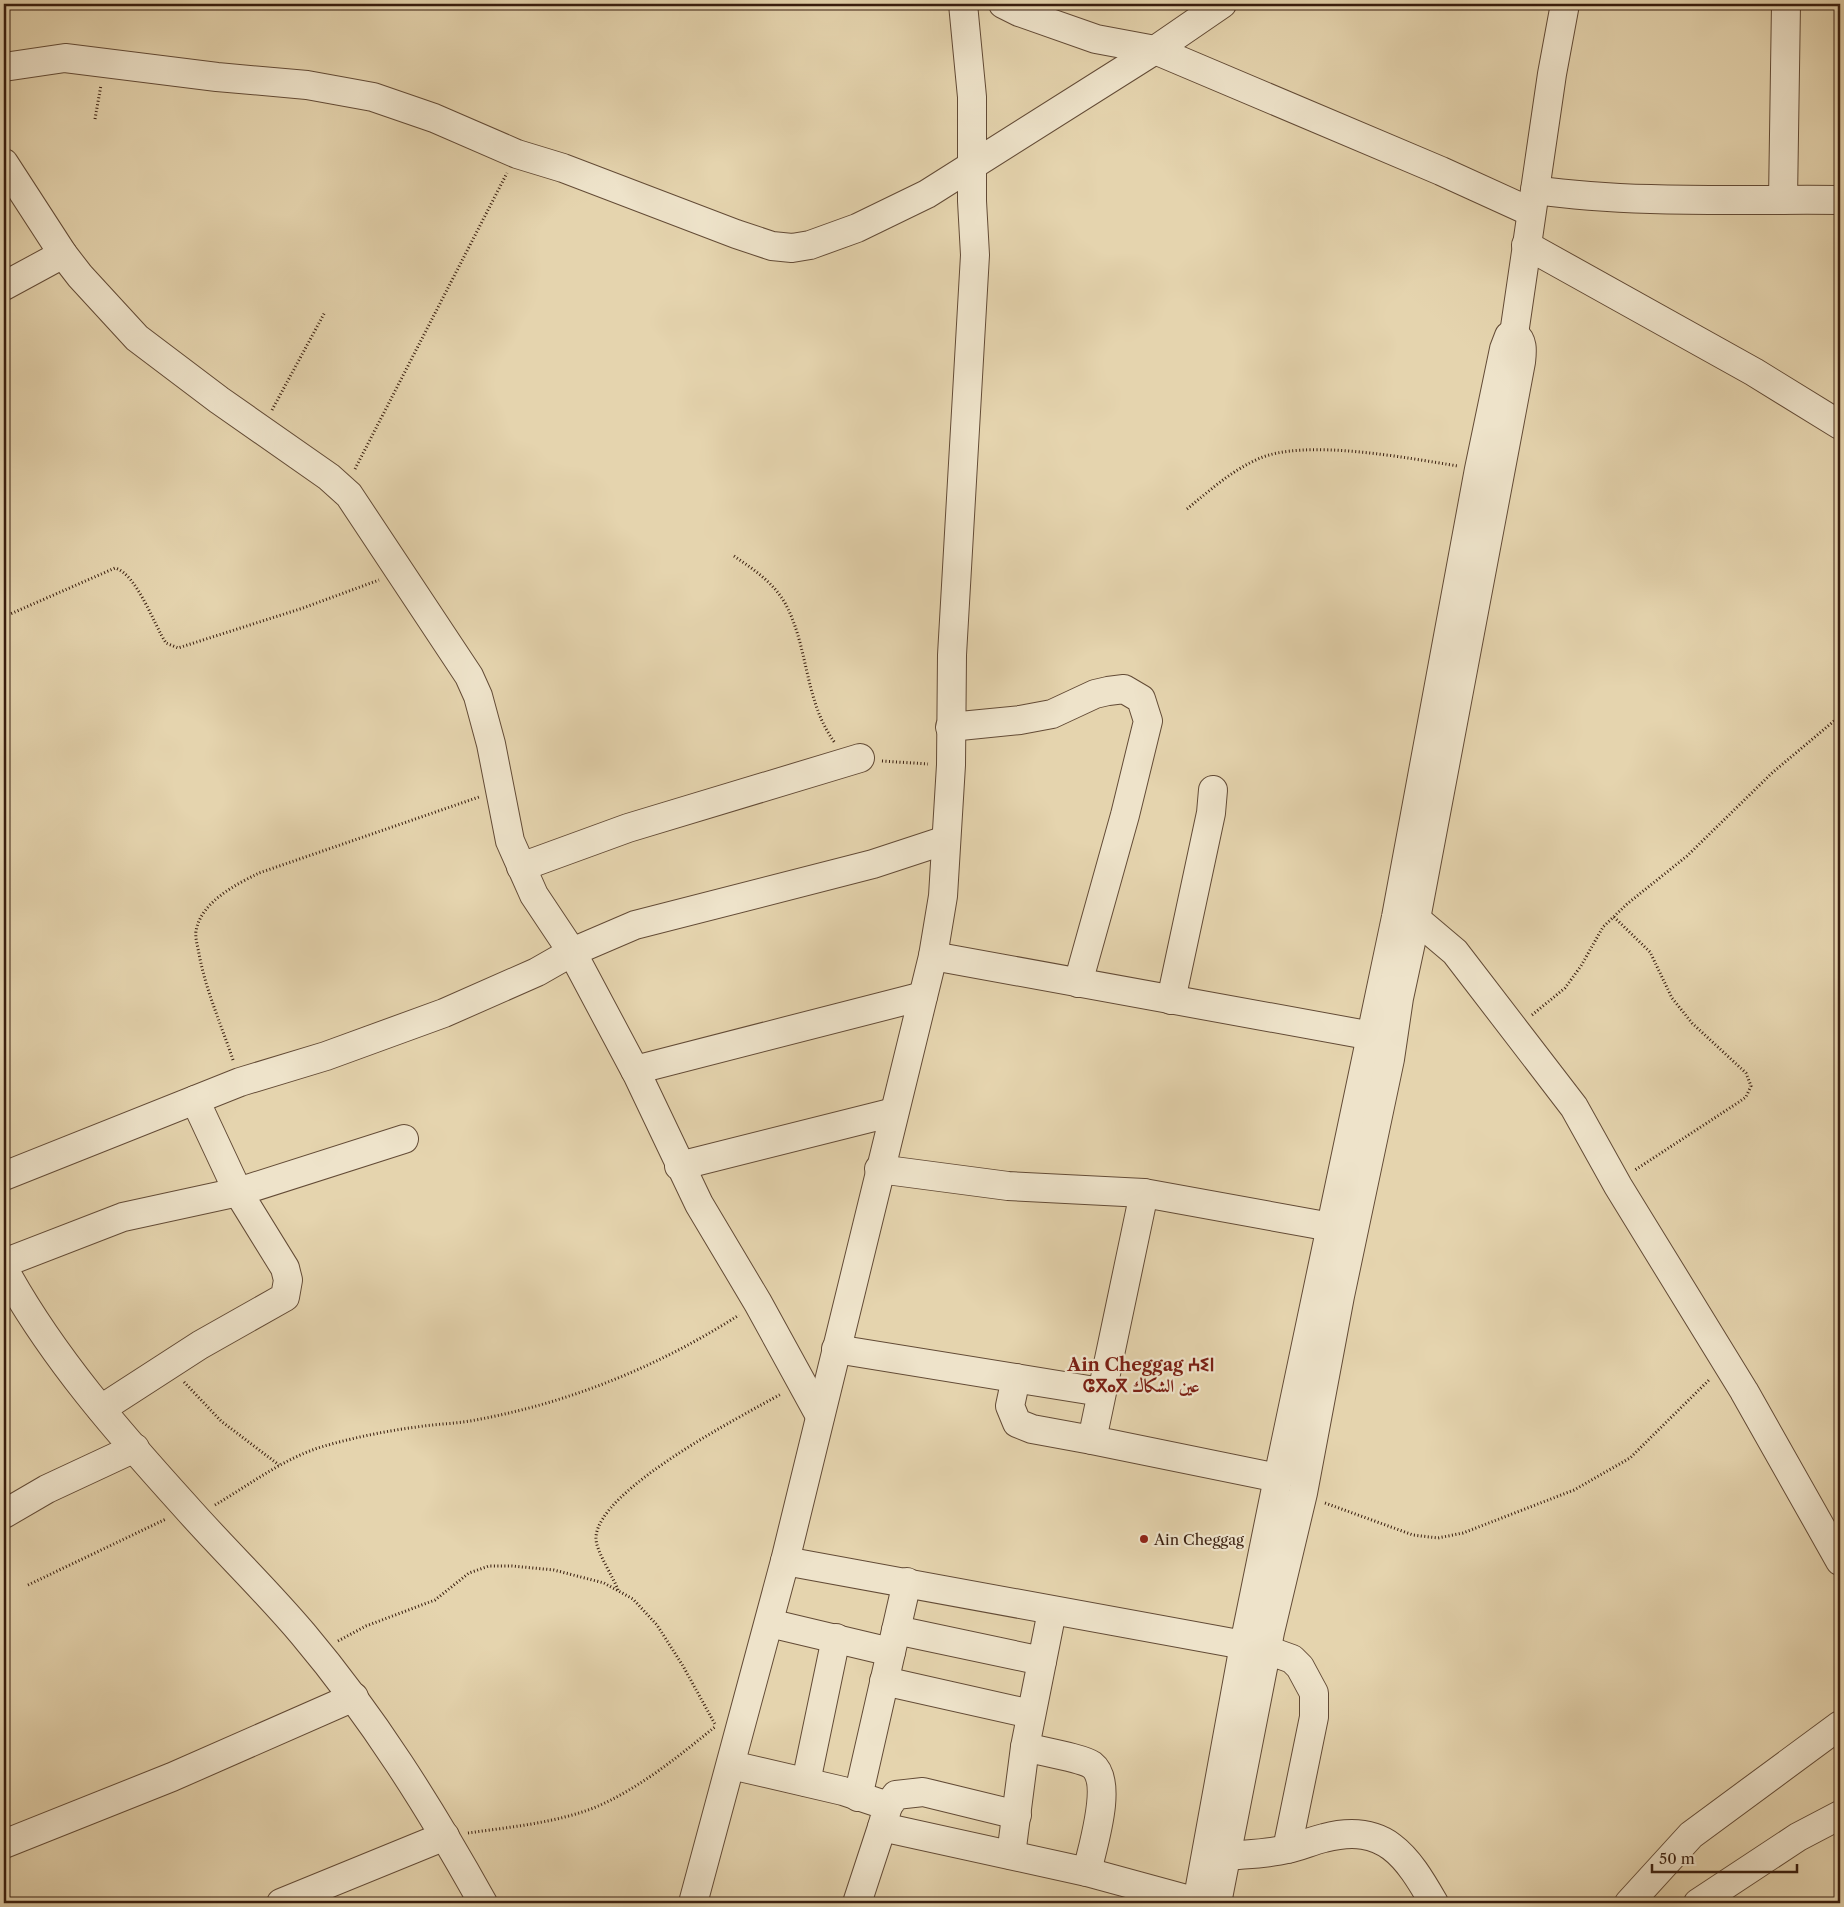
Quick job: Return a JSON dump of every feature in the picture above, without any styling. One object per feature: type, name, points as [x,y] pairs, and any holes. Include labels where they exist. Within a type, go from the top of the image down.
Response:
[{"type":"street","points":[[693,1903],[786,1561],[933,956],[943,896],[951,765],[950,727],[953,645],[975,255],[972,201],[974,166],[972,97],[963,4]]},
{"type":"street","points":[[1003,4],[1019,12],[1096,39],[1155,50],[1441,171],[1533,201],[1603,197],[1840,200]]},
{"type":"street","points":[[4,67],[65,58],[217,77],[307,85],[362,94],[434,118],[517,154],[563,168],[736,234],[772,246],[792,248],[810,245],[879,219],[927,194],[1155,50],[1222,4]]},
{"type":"street","points":[[1514,334],[1552,74],[1565,4]]},
{"type":"street","points":[[1783,200],[1786,4]]},
{"type":"street","points":[[4,163],[63,254],[80,276],[137,338],[260,430],[329,477],[344,490],[472,680],[481,706],[510,841],[521,868],[534,895],[572,952],[635,1070],[699,1204],[758,1303],[820,1416]]},
{"type":"street","points":[[1526,245],[1541,256],[1738,363],[1840,425]]},
{"type":"street","points":[[4,286],[63,254]]},
{"type":"street","points":[[1204,1903],[1256,1648],[1304,1494],[1340,1296],[1382,1037],[1396,917],[1479,469],[1504,349],[1509,336],[1514,334]]},
{"type":"street","points":[[1204,1903],[1226,1856],[1278,1478],[1331,1227],[1382,1037],[1399,998],[1416,919],[1521,362],[1521,344],[1519,338],[1514,334]]},
{"type":"street","points":[[950,727],[1020,720],[1052,714],[1095,694],[1108,691],[1124,689],[1141,699],[1148,721],[1125,815],[1078,983]]},
{"type":"street","points":[[521,868],[628,828],[860,758]]},
{"type":"street","points":[[1171,1000],[1211,814],[1213,790]]},
{"type":"street","points":[[4,1176],[240,1082],[326,1056],[444,1013],[537,972],[572,952],[635,925],[873,864],[946,840]]},
{"type":"street","points":[[1416,919],[1455,952],[1574,1107],[1617,1183],[1726,1362],[1840,1561]]},
{"type":"street","points":[[933,956],[1382,1037]]},
{"type":"street","points":[[635,1070],[923,996]]},
{"type":"street","points":[[101,1409],[170,1364],[285,1297],[288,1280],[285,1268],[238,1192],[195,1100]]},
{"type":"street","points":[[680,1166],[894,1112]]},
{"type":"street","points":[[4,1263],[123,1218],[238,1192],[404,1139]]},
{"type":"street","points":[[880,1169],[1008,1186],[1144,1193],[1331,1227]]},
{"type":"street","points":[[1092,1440],[1144,1193]]},
{"type":"street","points":[[4,1269],[45,1336],[80,1386],[191,1512],[232,1554],[317,1652],[354,1698],[400,1763],[445,1836],[482,1903]]},
{"type":"street","points":[[836,1349],[1101,1392]]},
{"type":"street","points":[[1016,1378],[1010,1406],[1017,1423],[1032,1429],[1278,1478]]},
{"type":"street","points":[[4,1514],[47,1489],[135,1448]]},
{"type":"street","points":[[786,1561],[1256,1648],[1292,1659],[1300,1666],[1314,1694],[1314,1717],[1287,1850]]},
{"type":"street","points":[[858,1798],[907,1582]]},
{"type":"street","points":[[1011,1855],[1024,1747],[1052,1611]]},
{"type":"street","points":[[769,1623],[836,1638],[893,1641],[1042,1661]]},
{"type":"street","points":[[806,1782],[836,1638]]},
{"type":"street","points":[[884,1681],[1031,1714]]},
{"type":"street","points":[[4,1844],[172,1777],[354,1698]]},
{"type":"street","points":[[1629,1903],[1690,1835],[1840,1725]]},
{"type":"street","points":[[1024,1747],[1090,1764],[1101,1778],[1102,1797],[1087,1872]]},
{"type":"street","points":[[731,1764],[843,1791],[858,1798],[885,1816],[1011,1855],[1087,1872],[1204,1903]]},
{"type":"street","points":[[857,1903],[885,1816],[896,1795],[923,1792],[1017,1815]]},
{"type":"street","points":[[1698,1903],[1798,1837],[1840,1815]]},
{"type":"street","points":[[1226,1856],[1287,1850],[1325,1838],[1364,1834],[1380,1839],[1413,1866],[1434,1903]]},
{"type":"street","points":[[281,1903],[445,1836]]},
{"type":"path","points":[[96,119],[107,63]]},
{"type":"path","points":[[344,490],[517,154]]},
{"type":"path","points":[[260,430],[325,312]]},
{"type":"path","points":[[1187,509],[1215,485],[1258,459],[1292,450],[1378,454],[1479,469]]},
{"type":"path","points":[[734,556],[766,580],[785,603],[794,627],[811,693],[821,720],[837,745],[845,752],[860,758],[951,765]]},
{"type":"path","points":[[8,615],[115,568],[121,570],[134,585],[166,643],[178,648],[303,608],[354,590],[399,571]]},
{"type":"path","points":[[1513,1029],[1565,988],[1581,966],[1602,927],[1688,856],[1773,772],[1840,716]]},
{"type":"path","points":[[240,1082],[201,970],[196,931],[208,909],[229,889],[259,874],[500,790]]},
{"type":"path","points":[[1614,917],[1650,952],[1672,998],[1692,1023],[1746,1073],[1751,1086],[1746,1097],[1617,1183]]},
{"type":"path","points":[[28,1585],[191,1512],[280,1465],[320,1447],[416,1427],[469,1421],[533,1407],[600,1386],[647,1366],[705,1337],[758,1303]]},
{"type":"path","points":[[1304,1494],[1340,1510],[1413,1535],[1438,1538],[1463,1533],[1574,1490],[1630,1458],[1726,1362]]},
{"type":"path","points":[[170,1364],[202,1403],[221,1421],[280,1465]]},
{"type":"path","points":[[619,1591],[597,1545],[596,1535],[611,1508],[627,1492],[712,1432],[802,1383]]},
{"type":"path","points":[[317,1652],[366,1626],[435,1600],[469,1573],[488,1566],[554,1570],[604,1582],[633,1599],[657,1625],[683,1666],[716,1726]]},
{"type":"path","points":[[445,1836],[540,1822],[595,1807],[628,1790],[666,1765],[748,1700]]},
{"type":"place","name":"Ain Cheggag","points":[[1144,1539]]},
{"type":"district","name":"Ain Cheggag ⵄⵉⵏ ⵛⴳⴰⴳ عين الشكاك","points":[[1141,1375]]}]
